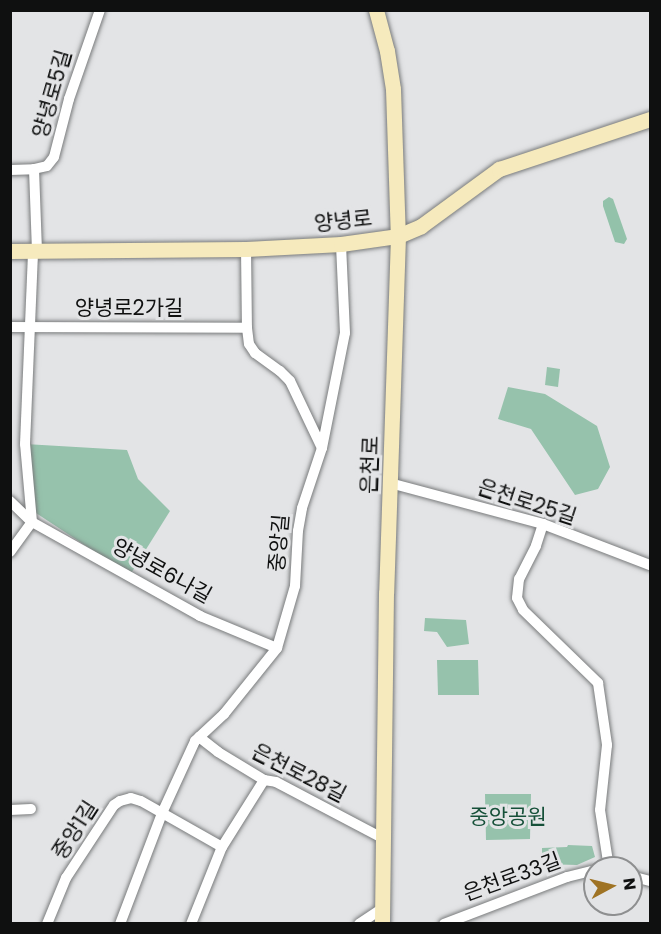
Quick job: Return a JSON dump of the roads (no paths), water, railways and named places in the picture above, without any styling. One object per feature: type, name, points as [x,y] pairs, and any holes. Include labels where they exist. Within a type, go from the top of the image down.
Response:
[{"type":"main road","name":"은천로","points":[[376,10],[387,51],[393,89],[398,236],[386,593],[382,916]]},
{"type":"main road","name":"양녕로","points":[[10,250],[246,249],[341,244],[398,236],[421,226],[499,169],[651,119]]},
{"type":"street","name":"양녕로5길","points":[[34,169],[46,166],[54,157],[73,88],[99,10]]},
{"type":"street","points":[[10,170],[34,169],[35,250],[25,444],[32,522],[10,552]]},
{"type":"street","name":"중앙길","points":[[120,924],[163,811],[199,737],[224,714],[277,648],[295,586],[298,531],[302,508],[322,448],[345,333],[341,244]]},
{"type":"street","points":[[246,249],[249,344],[255,353],[280,370],[290,381],[322,448]]},
{"type":"street","name":"양녕로2가길","points":[[10,327],[247,328]]},
{"type":"street","name":"은천로25길","points":[[390,483],[543,524],[651,565]]},
{"type":"street","name":"양녕로6나길","points":[[10,501],[32,522],[200,616],[277,648]]},
{"type":"street","points":[[543,524],[536,546],[519,579],[517,598],[523,610],[598,683],[607,745],[600,810],[607,856]]},
{"type":"street","name":"은천로28길","points":[[199,737],[218,752],[264,780],[276,782],[384,839]]},
{"type":"street","points":[[191,924],[222,847],[264,780]]},
{"type":"street","name":"중앙1길","points":[[47,924],[66,878],[114,805],[131,798],[163,811]]},
{"type":"street","points":[[10,810],[31,809]]},
{"type":"street","points":[[163,811],[222,847]]},
{"type":"street","name":"은천로33길","points":[[444,924],[583,873]]},
{"type":"street","points":[[359,924],[382,916]]},
{"type":"park label","name":"중앙공원","points":[[508,817]]}]
